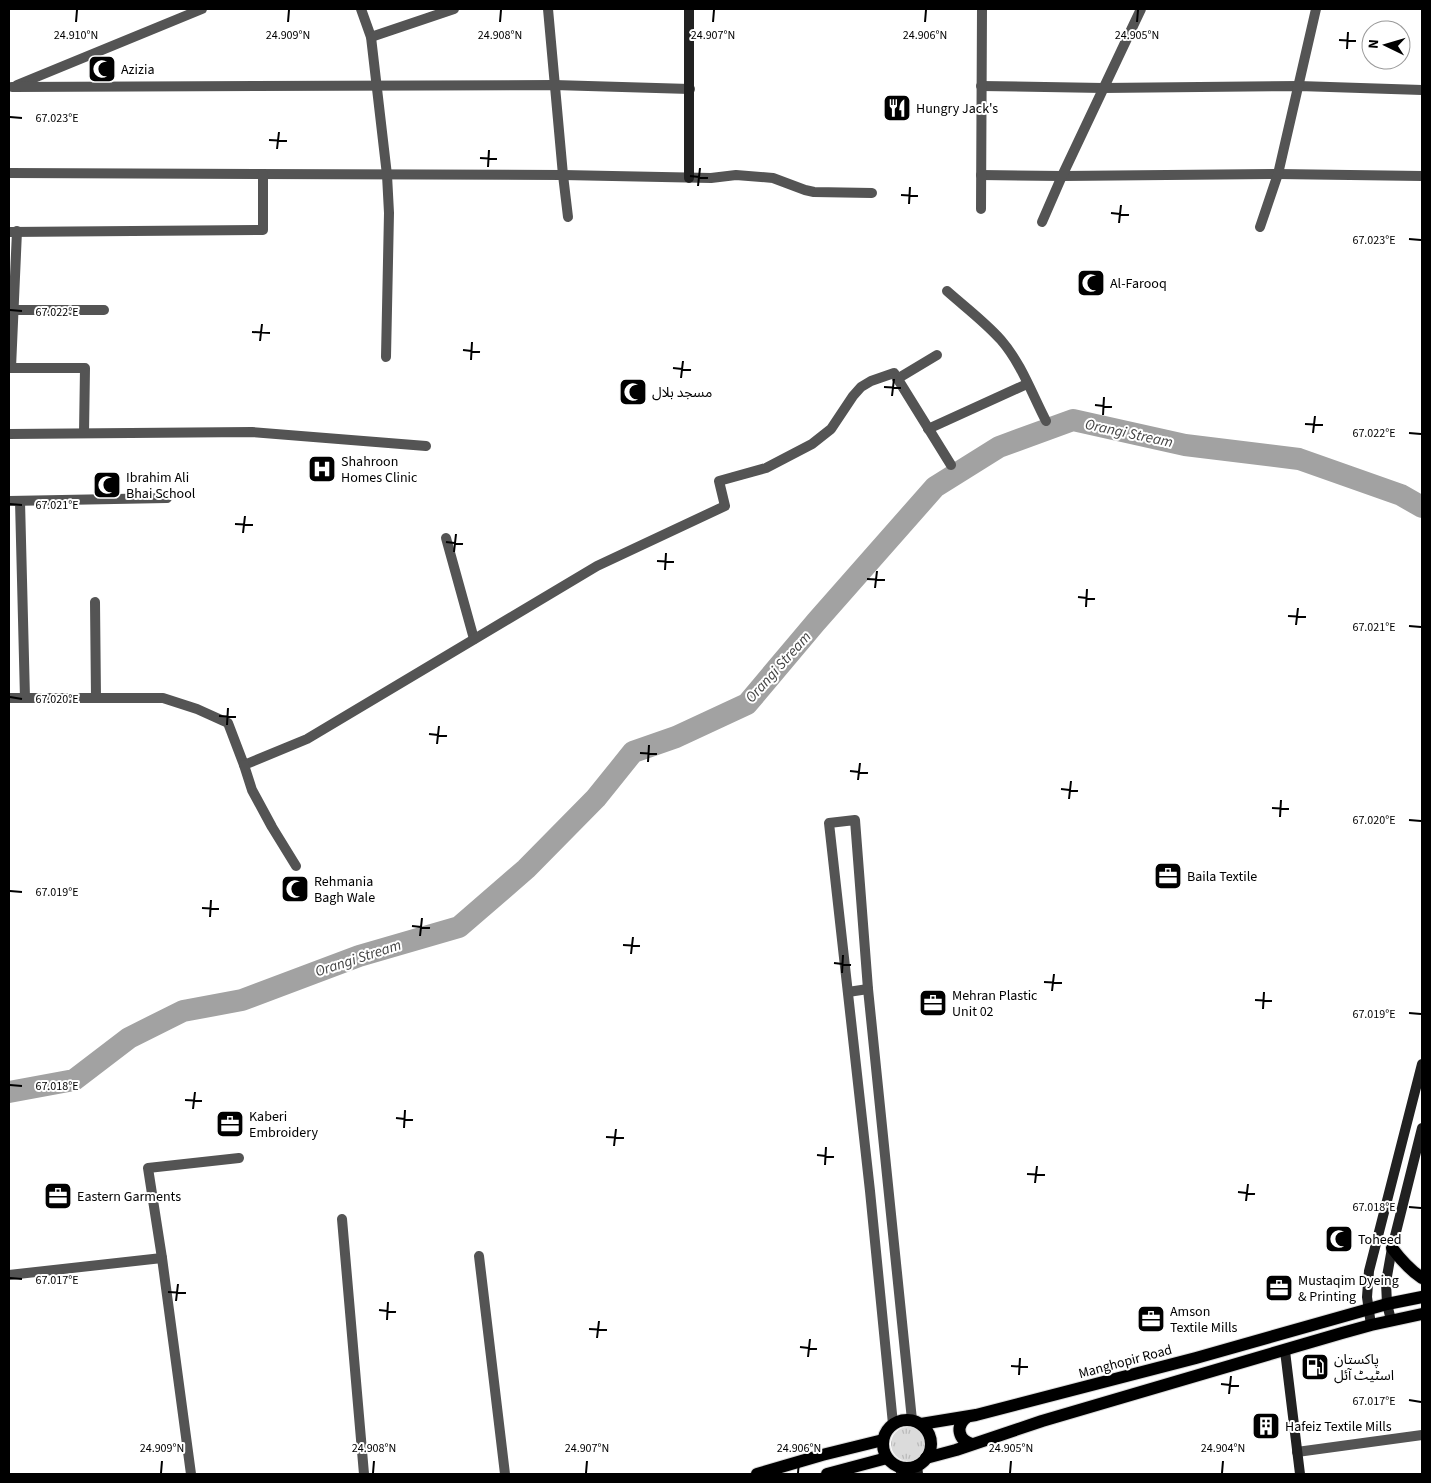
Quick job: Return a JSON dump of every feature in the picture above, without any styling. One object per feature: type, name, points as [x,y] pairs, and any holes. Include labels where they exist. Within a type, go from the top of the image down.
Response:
[{"type":"main road","points":[[689,9],[689,178]]},
{"type":"main road","points":[[1372,1325],[1368,1310],[1367,1284],[1369,1271],[1422,1064]]},
{"type":"main road","points":[[1391,1320],[1387,1304],[1386,1282],[1392,1248],[1422,1128]]},
{"type":"main road","points":[[1392,1248],[1402,1261],[1422,1278]]},
{"type":"main road","name":"Manghopir Road","points":[[916,1422],[967,1417],[1196,1358],[1387,1304],[1422,1297]]},
{"type":"main road","points":[[920,1466],[930,1446],[930,1440],[925,1429],[916,1422],[902,1420],[893,1424],[887,1429],[883,1440],[884,1450],[887,1458],[901,1471],[920,1466],[972,1444],[1042,1421],[1372,1325],[1422,1314]]},
{"type":"main road","points":[[1285,1351],[1300,1474]]},
{"type":"main road","points":[[967,1417],[961,1424],[960,1433],[964,1440],[972,1444]]},
{"type":"main road","points":[[757,1474],[883,1440]]},
{"type":"main road","points":[[827,1474],[887,1458]]},
{"type":"street","points":[[10,88],[202,9]]},
{"type":"street","points":[[361,9],[371,36],[387,175],[389,214],[386,357]]},
{"type":"street","points":[[371,36],[454,9]]},
{"type":"street","points":[[548,9],[562,175],[568,217]]},
{"type":"street","points":[[981,209],[982,9]]},
{"type":"street","points":[[1042,222],[1141,9]]},
{"type":"street","points":[[1260,227],[1278,174],[1316,9]]},
{"type":"street","points":[[10,88],[554,86],[690,89]]},
{"type":"street","points":[[981,86],[1103,88],[1299,86],[1422,90]]},
{"type":"street","points":[[9,173],[562,175],[689,178],[736,175],[773,178],[814,192],[872,193]]},
{"type":"street","points":[[84,433],[85,368],[10,368],[13,232],[263,230],[263,174]]},
{"type":"street","points":[[981,175],[1278,174],[1422,176]]},
{"type":"street","points":[[947,291],[990,328],[1002,342],[1017,364],[1046,421]]},
{"type":"street","points":[[11,310],[104,310]]},
{"type":"street","points":[[897,379],[937,355]]},
{"type":"street","points":[[244,765],[307,739],[598,566],[725,506],[719,481],[766,468],[812,444],[830,429],[861,387],[888,374],[894,373],[951,465]]},
{"type":"street","points":[[928,429],[1027,384]]},
{"type":"street","points":[[9,434],[252,432],[426,446]]},
{"type":"street","points":[[9,501],[167,498]]},
{"type":"street","points":[[20,500],[25,698]]},
{"type":"street","points":[[446,538],[474,639]]},
{"type":"street","points":[[94,602],[96,698]]},
{"type":"street","points":[[9,698],[163,698],[197,709],[228,723],[256,797],[296,866]]},
{"type":"street","points":[[893,1424],[829,822],[854,820],[868,989],[916,1422]]},
{"type":"street","points":[[848,992],[868,989]]},
{"type":"street","points":[[191,1474],[148,1168],[239,1158]]},
{"type":"street","points":[[342,1219],[364,1474]]},
{"type":"street","points":[[478,1256],[505,1474]]},
{"type":"street","points":[[9,1275],[162,1258]]},
{"type":"street","points":[[1297,1452],[1422,1434]]},
{"type":"green space","points":[[908,1427],[915,1428],[920,1432],[924,1437],[924,1451],[920,1456],[915,1460],[908,1461],[901,1460],[896,1456],[892,1451],[891,1444],[892,1437],[896,1432],[901,1428]]},
{"type":"waterway","name":"Orangi Stream","points":[[9,1092],[74,1080],[129,1038],[183,1011],[242,1000],[359,956],[459,927],[526,869],[596,798],[633,752],[676,737],[747,704],[816,622],[935,487],[999,447],[1073,420],[1185,445],[1299,459],[1401,495],[1422,507]]},
{"type":"place","name":"Azizia","points":[[102,69]]},
{"type":"place","name":"Hungry Jack's","points":[[897,108]]},
{"type":"place","name":"Al-Farooq","points":[[1091,283]]},
{"type":"place","name":"مسجد بلال","points":[[633,392]]},
{"type":"place","name":"Shahroon Homes Clinic","points":[[322,469]]},
{"type":"place","name":"Ibrahim Ali Bhai School","points":[[107,485]]},
{"type":"place","name":"Baila Textile","points":[[1168,876]]},
{"type":"place","name":"Rehmania Bagh Wale","points":[[295,889]]},
{"type":"place","name":"Mehran Plastic Unit 02","points":[[933,1003]]},
{"type":"place","name":"Kaberi Embroidery","points":[[230,1124]]},
{"type":"place","name":"Eastern Garments","points":[[58,1196]]},
{"type":"place","name":"Toheed","points":[[1339,1239]]},
{"type":"place","name":"Mustaqim Dyeing & Printing","points":[[1279,1288]]},
{"type":"place","name":"Amson Textile Mills","points":[[1151,1319]]},
{"type":"place","name":"پاکستان اسٹیٹ آئل","points":[[1315,1367]]},
{"type":"place","name":"Hafeiz Textile Mills","points":[[1266,1426]]}]
